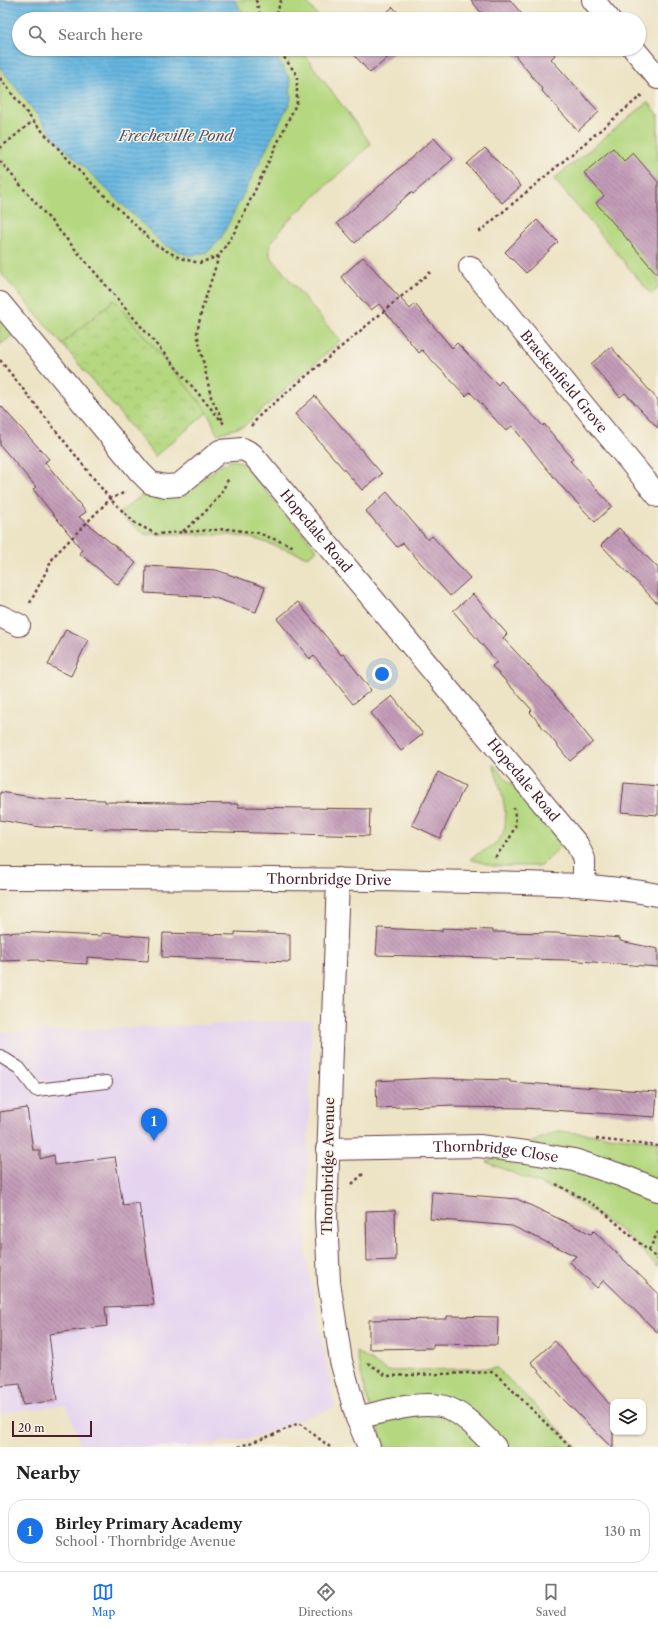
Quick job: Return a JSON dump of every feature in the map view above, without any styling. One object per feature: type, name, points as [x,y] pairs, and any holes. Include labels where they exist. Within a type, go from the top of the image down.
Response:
[{"type":"street","points":[[593,0],[603,12]]},
{"type":"street","points":[[638,56],[653,85]]},
{"type":"street","name":"Brackenfield Grove","points":[[470,267],[658,496]]},
{"type":"street","points":[[0,303],[140,472],[151,483]]},
{"type":"street","name":"Hopedale Road","points":[[151,483],[166,486],[179,485],[220,451],[243,449],[252,454],[577,844],[584,859],[584,885]]},
{"type":"street","points":[[0,616],[19,625]]},
{"type":"street","name":"Thornbridge Drive","points":[[0,878],[338,879],[584,885],[628,889],[658,895]]},
{"type":"street","name":"Thornbridge Avenue","points":[[338,879],[326,1217],[329,1282],[341,1361],[357,1418],[369,1447]]},
{"type":"street","name":"Thornbridge Close","points":[[328,1149],[479,1146],[574,1160],[623,1176],[658,1190]]},
{"type":"street","points":[[357,1418],[398,1409],[426,1405],[447,1408],[466,1419],[495,1447]]},
{"type":"lane","points":[[0,1056],[19,1068],[36,1090],[106,1082]]},
{"type":"path","points":[[256,0],[259,12]]},
{"type":"path","points":[[278,12],[282,0]]},
{"type":"path","points":[[0,161],[225,425],[211,397],[197,333],[202,309],[218,256],[237,228],[297,102],[296,75],[283,56]]},
{"type":"path","points":[[0,78],[34,121],[77,168],[156,245],[180,258],[199,263],[218,256]]},
{"type":"path","points":[[479,232],[653,85]]},
{"type":"path","points":[[0,148],[34,121]]},
{"type":"path","points":[[251,426],[261,414],[433,270]]},
{"type":"path","points":[[182,532],[206,513],[226,484],[230,473]]},
{"type":"path","points":[[19,625],[54,556],[110,499],[151,483]]},
{"type":"path","points":[[493,859],[509,840],[516,824],[513,805]]},
{"type":"path","points":[[590,1138],[658,1146]]},
{"type":"path","points":[[347,1188],[368,1169]]},
{"type":"path","points":[[552,1182],[598,1207],[658,1259]]},
{"type":"path","points":[[649,1250],[658,1232]]},
{"type":"path","points":[[238,1447],[273,1435],[299,1423],[330,1447]]},
{"type":"shaded area","points":[[312,1020],[305,1250],[335,1407],[250,1438],[186,1447],[81,1447],[67,1405],[0,1413],[0,1033]]},
{"type":"green space","points":[[0,0],[305,0],[314,12],[12,12],[12,56],[305,56],[371,144],[283,226],[270,245],[270,256],[340,341],[244,426],[217,434],[208,412],[114,300],[62,344],[0,272]]},
{"type":"green space","points":[[648,102],[658,114],[658,289],[651,294],[554,179]]},
{"type":"green space","points":[[114,300],[208,412],[155,456],[62,344]]},
{"type":"green space","points":[[0,318],[13,335],[0,345]]},
{"type":"green space","points":[[232,460],[241,462],[317,550],[308,557],[255,539],[230,535],[145,534],[118,514],[146,492],[184,492],[220,466]]},
{"type":"green space","points":[[493,764],[563,844],[541,866],[493,866],[470,859],[492,846],[503,834],[505,824],[504,803]]},
{"type":"green space","points":[[558,1131],[658,1141],[658,1267],[623,1232],[562,1193],[486,1162]]},
{"type":"green space","points":[[356,1351],[387,1371],[497,1368],[577,1447],[385,1447],[366,1396]]},
{"type":"water","name":"Frecheville Pond","points":[[0,0],[234,0],[243,12],[12,12],[12,56],[275,56],[290,79],[291,100],[221,238],[208,252],[189,256],[163,244],[57,141],[0,67]]},
{"type":"building","points":[[471,0],[510,0],[520,12],[480,12]]},
{"type":"building","points":[[393,7],[398,12],[387,12]]},
{"type":"building","points":[[355,56],[390,56],[370,73]]},
{"type":"building","points":[[516,56],[554,56],[551,59],[599,112],[578,131],[542,91],[543,90]]},
{"type":"building","points":[[434,138],[453,159],[413,194],[411,192],[355,243],[337,223]]},
{"type":"building","points":[[485,148],[521,186],[502,203],[467,164]]},
{"type":"building","points":[[613,148],[624,161],[633,153],[658,182],[658,275],[596,203],[604,196],[584,173]]},
{"type":"building","points":[[537,220],[558,242],[526,273],[505,252]]},
{"type":"building","points":[[363,257],[410,309],[415,304],[452,348],[457,343],[498,385],[501,381],[543,426],[544,424],[573,459],[570,461],[612,506],[595,522],[562,487],[512,426],[506,431],[470,392],[466,396],[422,350],[419,353],[379,304],[371,310],[341,277]]},
{"type":"building","points":[[611,347],[658,400],[658,428],[625,393],[620,397],[591,364]]},
{"type":"building","points":[[315,396],[382,474],[362,490],[295,414]]},
{"type":"building","points":[[0,405],[49,459],[45,462],[86,512],[79,517],[136,563],[118,585],[79,553],[82,550],[33,489],[36,487],[0,445]]},
{"type":"building","points":[[387,492],[428,540],[432,536],[470,578],[450,596],[403,543],[397,547],[366,511]]},
{"type":"building","points":[[619,528],[658,568],[658,604],[601,545]]},
{"type":"building","points":[[146,566],[216,570],[265,587],[256,612],[212,597],[145,593]]},
{"type":"building","points":[[473,594],[507,634],[503,638],[551,690],[593,742],[570,761],[530,712],[532,710],[492,666],[497,662],[453,611]]},
{"type":"building","points":[[298,602],[341,655],[343,654],[371,690],[353,704],[314,656],[310,659],[277,619]]},
{"type":"building","points":[[66,629],[88,640],[71,676],[48,665]]},
{"type":"building","points":[[392,696],[423,734],[401,751],[371,713]]},
{"type":"building","points":[[438,772],[465,786],[440,838],[412,825]]},
{"type":"building","points":[[624,783],[658,786],[658,815],[621,812]]},
{"type":"building","points":[[0,792],[44,799],[105,800],[105,802],[238,804],[238,807],[370,809],[369,836],[40,827],[0,820]]},
{"type":"building","points":[[378,928],[442,931],[442,928],[492,930],[492,932],[556,933],[620,938],[620,941],[658,949],[658,967],[567,960],[376,955]]},
{"type":"building","points":[[20,932],[101,936],[101,933],[150,937],[148,961],[87,957],[87,964],[39,960],[0,961],[0,933]]},
{"type":"building","points":[[235,932],[290,934],[290,962],[162,957],[163,933],[235,935]]},
{"type":"building","points":[[433,1078],[510,1080],[510,1082],[657,1092],[655,1117],[523,1108],[454,1107],[454,1105],[377,1108],[376,1081]]},
{"type":"building","points":[[27,1108],[33,1150],[40,1150],[40,1159],[54,1155],[55,1165],[115,1157],[123,1205],[139,1203],[154,1305],[105,1307],[107,1326],[49,1334],[57,1400],[23,1405],[20,1384],[0,1386],[0,1112]]},
{"type":"building","points":[[432,1192],[517,1199],[591,1234],[594,1231],[658,1293],[658,1333],[604,1280],[597,1288],[570,1262],[576,1256],[512,1226],[430,1219]]},
{"type":"building","points":[[395,1210],[396,1260],[367,1261],[366,1211]]},
{"type":"building","points":[[447,1316],[498,1317],[497,1345],[433,1344],[433,1348],[369,1349],[369,1320],[447,1319]]},
{"type":"building","points":[[555,1341],[610,1405],[610,1435],[613,1435],[613,1447],[611,1447],[563,1399],[531,1362]]},
{"type":"place","name":"Birley Primary Academy","points":[[154,1141]]}]
